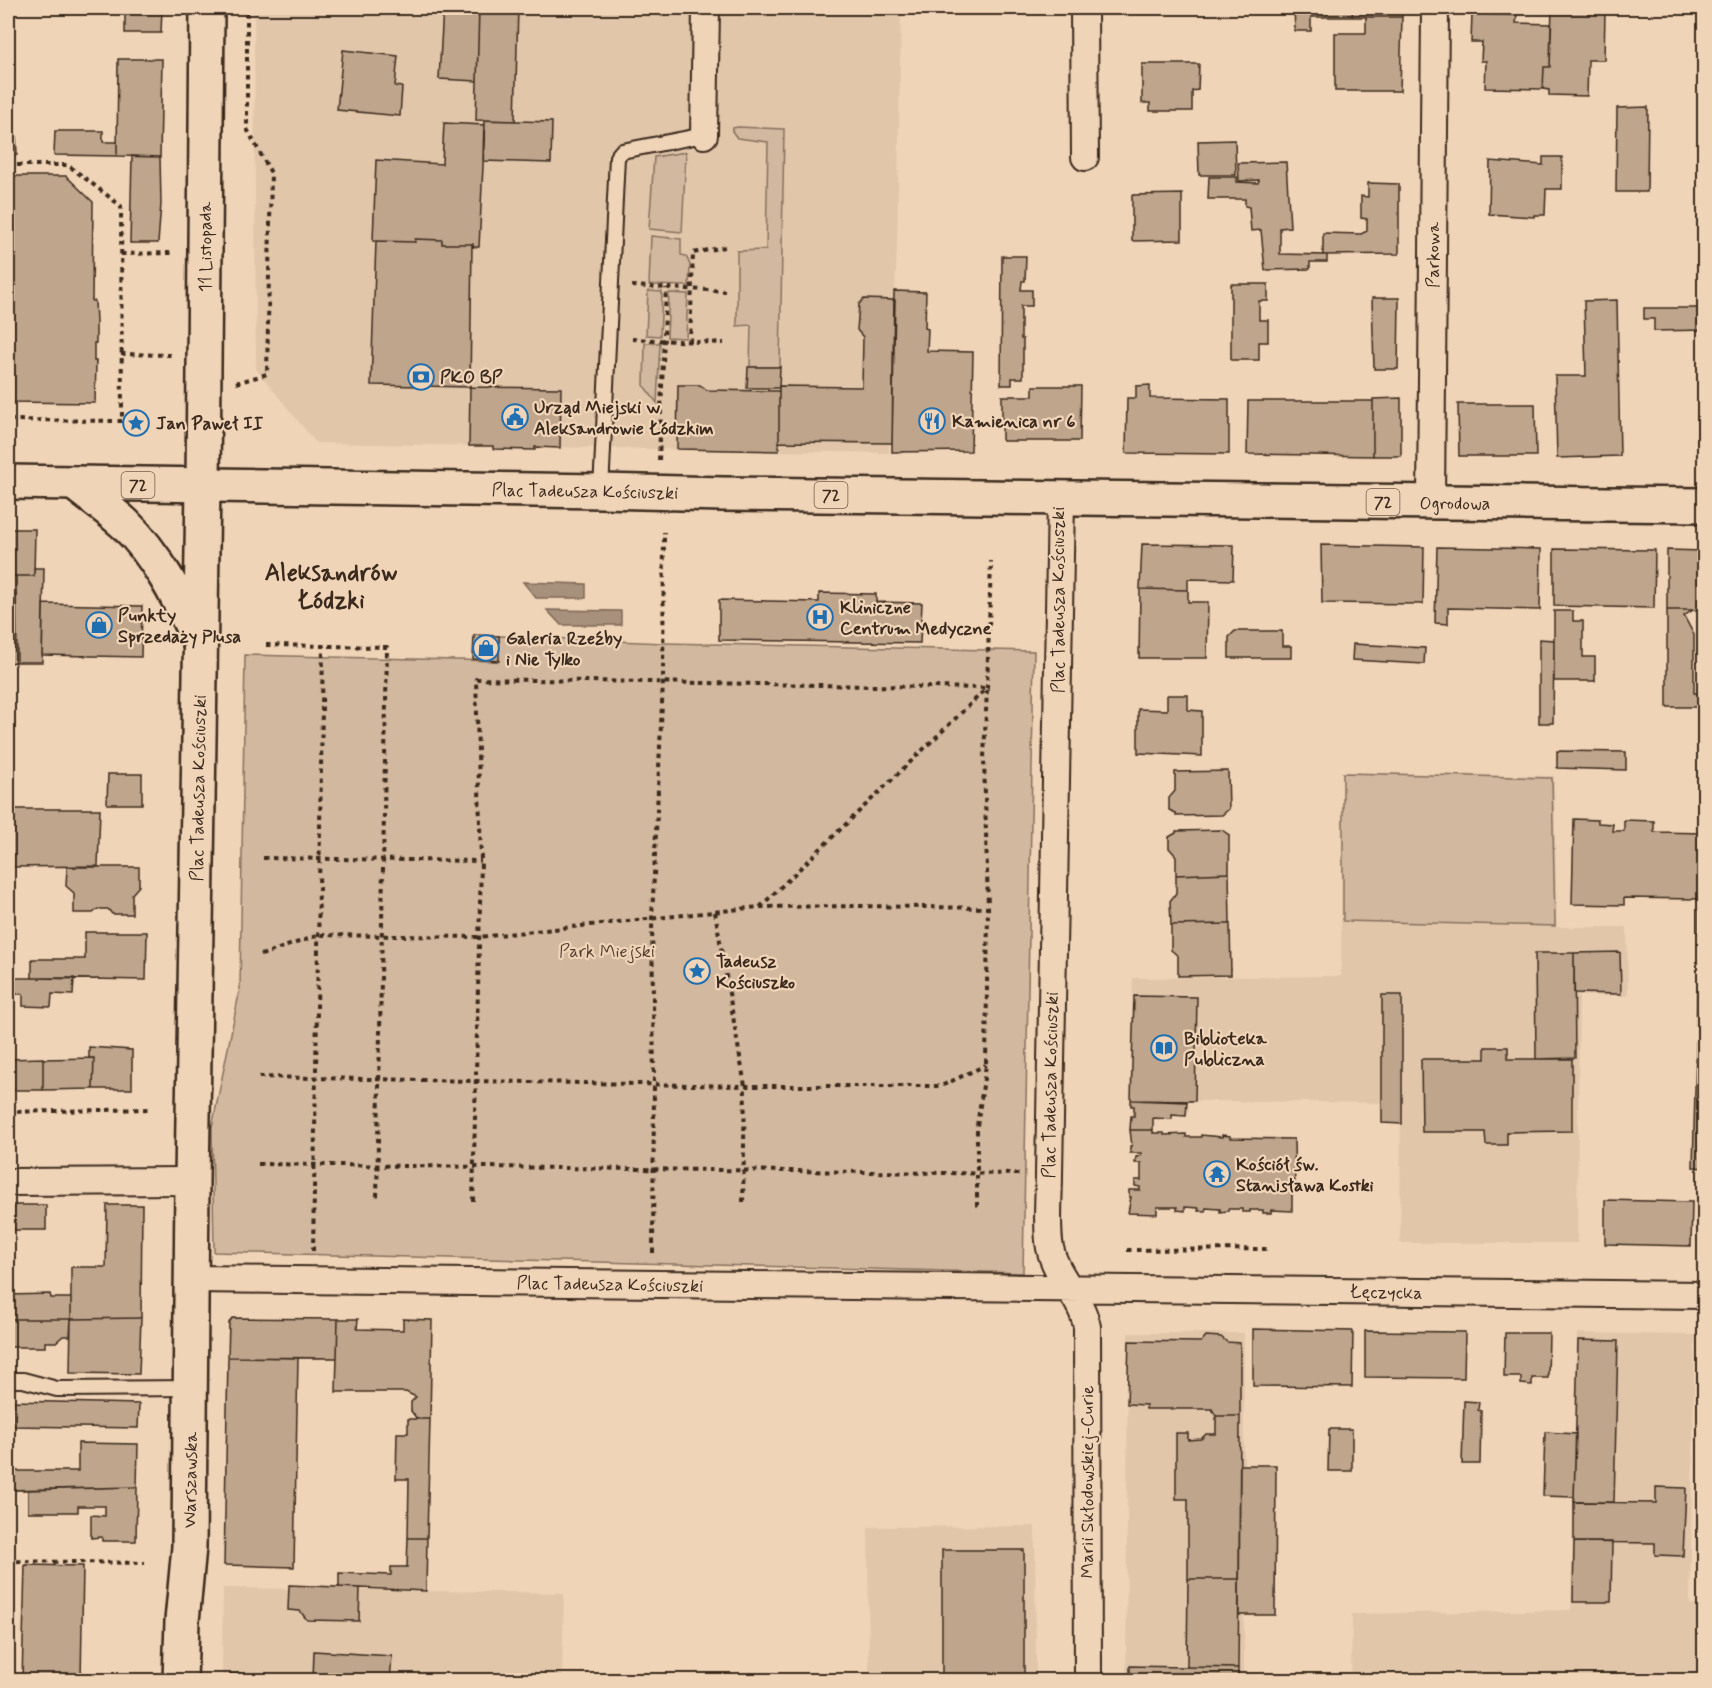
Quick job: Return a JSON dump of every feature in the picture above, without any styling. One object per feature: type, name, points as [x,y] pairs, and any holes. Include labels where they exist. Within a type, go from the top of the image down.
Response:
[{"type":"main road","name":"11 Listopada","points":[[203,486],[207,8]]},
{"type":"main road","name":"72","points":[[8,482],[203,486]]},
{"type":"main road","points":[[74,483],[124,523],[139,539],[179,598],[200,644]]},
{"type":"main road","name":"Plac Tadeusza Kościuszki","points":[[190,1279],[203,486],[601,490],[1060,499]]},
{"type":"main road","name":"Ogrodowa","points":[[1060,499],[1704,504]]},
{"type":"main road","name":"Warszawska","points":[[180,1680],[182,1621],[189,1547],[190,1279]]},
{"type":"street","points":[[704,135],[706,8]]},
{"type":"street","points":[[1084,8],[1084,157]]},
{"type":"street","name":"Parkowa","points":[[1431,502],[1435,8]]},
{"type":"street","name":"Plac Tadeusza Kościuszki","points":[[190,1279],[1068,1288],[1050,1248],[1048,1174],[1060,499]]},
{"type":"street","points":[[8,1182],[192,1181]]},
{"type":"street","name":"Łęczycka","points":[[1068,1288],[1704,1295]]},
{"type":"street","name":"Marii Skłodowskiej-Curie","points":[[1068,1288],[1085,1315],[1087,1327],[1088,1680]]},
{"type":"lane","points":[[601,490],[617,157],[622,151],[704,135]]},
{"type":"lane","points":[[8,1380],[23,1380],[57,1389],[191,1388]]},
{"type":"path","points":[[204,392],[267,374],[271,173],[247,129],[248,8]]},
{"type":"path","points":[[8,165],[68,165],[121,206],[122,421],[8,420]]},
{"type":"path","points":[[690,342],[693,253],[725,247]]},
{"type":"path","points":[[121,254],[174,253]]},
{"type":"path","points":[[610,285],[724,291]]},
{"type":"path","points":[[659,464],[666,288]]},
{"type":"path","points":[[608,338],[724,343]]},
{"type":"path","points":[[121,354],[173,355]]},
{"type":"path","points":[[653,1284],[652,918],[663,682],[664,532]]},
{"type":"path","points":[[977,1208],[977,1126],[986,1065],[988,908],[984,758],[991,561]]},
{"type":"path","points":[[266,645],[387,647],[377,1198]]},
{"type":"path","points":[[313,1281],[323,646]]},
{"type":"path","points":[[473,1201],[481,861],[476,679],[987,688]]},
{"type":"path","points":[[759,907],[987,688]]},
{"type":"path","points":[[263,858],[481,861]]},
{"type":"path","points":[[261,955],[320,935],[479,937],[759,907],[988,908]]},
{"type":"path","points":[[715,912],[745,1086],[744,1205]]},
{"type":"path","points":[[259,1077],[745,1086],[941,1086],[986,1065]]},
{"type":"path","points":[[8,1112],[151,1109]]},
{"type":"path","points":[[258,1164],[1025,1174]]},
{"type":"path","points":[[1127,1250],[1270,1249]]},
{"type":"path","points":[[8,1561],[145,1563]]},
{"type":"shaded area","points":[[254,8],[901,8],[897,244],[889,453],[316,443],[256,369]]},
{"type":"shaded area","points":[[523,582],[586,584],[586,598],[536,598]]},
{"type":"shaded area","points":[[547,610],[621,611],[621,625],[561,625]]},
{"type":"shaded area","points":[[1342,772],[1554,776],[1557,927],[1627,927],[1628,996],[1579,996],[1577,1243],[1400,1243],[1401,1103],[1131,1100],[1133,978],[1341,976]]},
{"type":"shaded area","points":[[1128,1333],[1244,1333],[1244,1680],[1126,1680]]},
{"type":"shaded area","points":[[1577,1333],[1695,1335],[1690,1604],[1704,1605],[1704,1680],[1351,1680],[1352,1614],[1571,1610]]},
{"type":"shaded area","points":[[1035,1526],[1036,1680],[869,1680],[868,1527]]},
{"type":"shaded area","points":[[223,1588],[564,1593],[562,1680],[222,1680]]},
{"type":"green space","points":[[733,128],[784,129],[780,367],[750,367],[751,325],[737,326],[737,251],[766,250],[768,142],[737,138],[732,131]]},
{"type":"green space","points":[[686,152],[682,232],[649,229],[654,157]]},
{"type":"green space","points":[[651,236],[681,239],[681,255],[686,256],[690,265],[689,286],[649,285]]},
{"type":"green space","points":[[648,291],[662,292],[660,336],[646,335]]},
{"type":"green space","points":[[669,293],[688,294],[686,338],[667,337]]},
{"type":"green space","points":[[645,343],[660,343],[657,403],[644,386]]},
{"type":"green space","name":"Park Miejski","points":[[499,636],[663,643],[1034,651],[1023,1273],[214,1252],[212,1127],[240,989],[245,655],[498,661]]},
{"type":"green space","points":[[1343,773],[1552,778],[1555,926],[1343,921]]},
{"type":"building","points":[[125,8],[162,8],[161,33],[125,33]]},
{"type":"building","points":[[443,8],[479,8],[477,81],[439,79]]},
{"type":"building","points":[[479,8],[518,8],[515,121],[476,120]]},
{"type":"building","points":[[1294,8],[1353,8],[1352,17],[1311,17],[1311,31],[1295,31]]},
{"type":"building","points":[[1353,8],[1402,8],[1402,17],[1352,17]]},
{"type":"building","points":[[1552,8],[1589,8],[1589,11],[1605,11],[1604,60],[1588,60],[1587,96],[1549,95],[1549,90],[1543,89],[1544,67],[1550,67]]},
{"type":"building","points":[[1666,8],[1704,8],[1704,13],[1666,12]]},
{"type":"building","points":[[1472,14],[1517,15],[1516,23],[1551,24],[1550,67],[1544,67],[1543,89],[1485,88],[1486,61],[1481,61],[1482,42],[1471,42]]},
{"type":"building","points":[[1366,17],[1402,17],[1400,91],[1335,91],[1335,33],[1366,33]]},
{"type":"building","points":[[343,50],[398,56],[395,86],[402,87],[400,116],[337,110]]},
{"type":"building","points":[[118,59],[162,59],[160,157],[117,156]]},
{"type":"building","points":[[1142,64],[1199,64],[1198,90],[1192,91],[1192,111],[1150,111],[1150,103],[1142,103]]},
{"type":"building","points":[[1648,107],[1647,192],[1616,192],[1617,108]]},
{"type":"building","points":[[484,120],[552,122],[551,163],[483,161]]},
{"type":"building","points":[[444,123],[485,125],[479,247],[473,247],[473,244],[442,244],[442,240],[373,241],[376,160],[442,164]]},
{"type":"building","points":[[55,131],[103,131],[103,142],[117,142],[117,156],[54,155]]},
{"type":"building","points":[[8,133],[16,133],[17,155],[8,155]]},
{"type":"building","points":[[1235,140],[1236,175],[1199,175],[1198,141]]},
{"type":"building","points":[[132,156],[160,157],[161,204],[158,243],[130,243]]},
{"type":"building","points":[[1543,157],[1562,157],[1562,189],[1546,189],[1545,215],[1534,215],[1534,217],[1489,214],[1490,161],[1543,165]]},
{"type":"building","points":[[1286,162],[1290,227],[1280,228],[1280,254],[1327,255],[1327,262],[1310,262],[1310,269],[1265,270],[1261,230],[1251,231],[1249,207],[1245,206],[1245,199],[1208,199],[1209,177],[1237,177],[1237,182],[1258,183],[1259,180],[1239,181],[1238,163]]},
{"type":"building","points":[[8,176],[66,176],[93,202],[92,301],[95,301],[96,323],[95,403],[8,402]]},
{"type":"building","points":[[1368,183],[1399,184],[1399,254],[1323,255],[1323,233],[1361,234],[1367,231],[1367,219],[1361,218],[1361,196],[1368,197]]},
{"type":"building","points":[[1182,194],[1182,240],[1132,241],[1132,195]]},
{"type":"building","points":[[415,239],[442,240],[442,244],[472,244],[470,387],[371,385],[376,241],[415,242]]},
{"type":"building","points":[[1002,256],[1026,256],[1025,281],[1022,281],[1021,290],[1032,290],[1032,306],[1021,306],[1023,378],[1012,378],[1012,385],[1001,385]]},
{"type":"building","points":[[1231,284],[1268,284],[1268,301],[1259,301],[1259,320],[1268,320],[1268,342],[1259,342],[1259,360],[1231,360]]},
{"type":"building","points":[[894,291],[926,292],[927,351],[973,352],[971,451],[892,452]]},
{"type":"building","points":[[1372,298],[1399,298],[1398,369],[1374,369]]},
{"type":"building","points":[[864,299],[895,300],[892,443],[779,442],[779,386],[862,387],[863,337],[857,330],[859,304]]},
{"type":"building","points":[[1617,300],[1620,456],[1557,458],[1555,376],[1586,376],[1584,301]]},
{"type":"building","points":[[1644,308],[1704,308],[1704,330],[1654,331],[1654,319],[1644,319]]},
{"type":"building","points":[[748,367],[780,367],[779,388],[747,388]]},
{"type":"building","name":"Urząd Miejski w Aleksandrowie Łódzkim","points":[[678,385],[700,385],[707,390],[779,391],[779,451],[677,449]]},
{"type":"building","points":[[1150,385],[1150,398],[1229,399],[1229,454],[1126,453],[1127,398],[1136,398],[1136,386]]},
{"type":"building","points":[[1033,386],[1081,386],[1080,441],[1003,441],[1002,396],[1033,396]]},
{"type":"building","name":"Urząd Miejski w Aleksandrowie Łódzkim","points":[[470,387],[561,388],[560,448],[535,447],[535,450],[469,446]]},
{"type":"building","points":[[1702,392],[1704,393],[1704,458],[1701,458]]},
{"type":"building","points":[[1401,398],[1401,456],[1373,456],[1373,399]]},
{"type":"building","points":[[1248,401],[1373,401],[1373,456],[1247,454]]},
{"type":"building","points":[[1458,404],[1535,404],[1536,456],[1459,456]]},
{"type":"building","points":[[8,529],[35,529],[34,576],[8,576]]},
{"type":"building","points":[[1142,544],[1234,545],[1233,580],[1188,579],[1188,590],[1140,589]]},
{"type":"building","points":[[1321,545],[1424,547],[1423,604],[1322,603]]},
{"type":"building","points":[[1437,547],[1541,549],[1540,610],[1448,608],[1448,624],[1435,623]]},
{"type":"building","points":[[1554,549],[1655,550],[1654,608],[1554,606]]},
{"type":"building","points":[[1667,550],[1704,551],[1704,610],[1667,610]]},
{"type":"building","points":[[34,568],[44,568],[42,662],[17,662],[16,576],[34,576]]},
{"type":"building","points":[[1140,589],[1188,590],[1188,602],[1208,602],[1207,658],[1139,658]]},
{"type":"building","name":"Kliniczne Centrum Medyczne","points":[[819,593],[876,594],[876,602],[922,603],[920,643],[719,640],[719,600],[819,602]]},
{"type":"building","points":[[8,594],[16,594],[17,662],[8,663]]},
{"type":"building","points":[[43,604],[142,606],[141,657],[42,655]]},
{"type":"building","points":[[1667,610],[1693,610],[1684,616],[1694,635],[1694,693],[1702,693],[1702,707],[1667,707]]},
{"type":"building","points":[[1554,611],[1573,611],[1573,621],[1583,621],[1583,657],[1595,657],[1595,681],[1554,681]]},
{"type":"building","points":[[1235,631],[1282,631],[1282,646],[1291,646],[1291,658],[1229,658],[1229,637]]},
{"type":"building","name":"Galeria Rzeźby i Nie Tylko","points":[[474,635],[499,636],[499,661],[473,659]]},
{"type":"building","points":[[1539,639],[1554,640],[1553,723],[1539,723]]},
{"type":"building","points":[[1353,644],[1425,648],[1424,664],[1352,660]]},
{"type":"building","points":[[1167,695],[1188,695],[1188,710],[1202,711],[1202,756],[1138,753],[1138,709],[1167,710]]},
{"type":"building","points":[[1557,751],[1626,752],[1626,770],[1557,768]]},
{"type":"building","points":[[1228,771],[1229,809],[1222,815],[1176,816],[1176,813],[1169,810],[1169,798],[1175,791],[1175,772]]},
{"type":"building","points":[[108,774],[142,774],[142,804],[107,804]]},
{"type":"building","points":[[8,809],[100,809],[98,866],[8,867]]},
{"type":"building","points":[[1574,819],[1598,820],[1598,823],[1613,824],[1612,831],[1624,831],[1624,820],[1654,821],[1654,832],[1704,833],[1704,934],[1699,934],[1699,899],[1624,898],[1624,905],[1572,904]]},
{"type":"building","points":[[1222,830],[1229,835],[1229,873],[1176,875],[1176,856],[1169,848],[1169,837],[1176,831]]},
{"type":"building","points":[[67,867],[139,867],[139,886],[132,894],[132,914],[112,914],[108,909],[98,909],[93,913],[74,913],[74,893],[66,886]]},
{"type":"building","points":[[1229,873],[1230,924],[1171,925],[1170,901],[1176,893],[1176,875]]},
{"type":"building","points":[[1230,924],[1231,975],[1178,976],[1178,956],[1171,950],[1171,925]]},
{"type":"building","points":[[85,932],[147,932],[146,980],[32,978],[32,959],[85,959]]},
{"type":"building","points":[[1620,952],[1621,994],[1574,993],[1574,953]]},
{"type":"building","points":[[1535,953],[1574,953],[1575,1058],[1536,1059]]},
{"type":"building","points":[[8,978],[74,978],[73,995],[52,994],[51,1007],[23,1006],[23,994],[8,994]]},
{"type":"building","points":[[1697,992],[1704,993],[1704,1050],[1696,1050]]},
{"type":"building","points":[[1382,995],[1402,995],[1402,1124],[1382,1123]]},
{"type":"building","name":"Biblioteka Publiczna","points":[[1134,996],[1197,997],[1195,1101],[1131,1100]]},
{"type":"building","points":[[89,1047],[132,1050],[132,1089],[93,1089],[94,1058],[89,1058]]},
{"type":"building","points":[[1485,1047],[1508,1047],[1508,1059],[1572,1059],[1572,1131],[1507,1132],[1507,1145],[1486,1145],[1485,1132],[1422,1132],[1421,1059],[1485,1059]]},
{"type":"building","points":[[1696,1051],[1704,1051],[1704,1168],[1693,1167]]},
{"type":"building","points":[[43,1058],[43,1090],[8,1090],[8,1059]]},
{"type":"building","points":[[94,1058],[93,1089],[43,1090],[43,1059]]},
{"type":"building","points":[[1131,1100],[1187,1102],[1186,1116],[1172,1115],[1172,1119],[1153,1118],[1153,1130],[1130,1130],[1131,1116],[1134,1116],[1134,1106],[1131,1106]]},
{"type":"building","name":"Kościół św. Stanisława Kostki","points":[[1130,1130],[1153,1130],[1153,1133],[1164,1133],[1164,1135],[1186,1134],[1186,1137],[1201,1137],[1201,1135],[1222,1137],[1222,1135],[1230,1136],[1230,1138],[1294,1139],[1295,1191],[1292,1191],[1292,1211],[1271,1210],[1271,1213],[1263,1213],[1263,1210],[1242,1212],[1242,1209],[1228,1209],[1228,1211],[1220,1212],[1220,1209],[1206,1208],[1205,1211],[1198,1211],[1199,1208],[1185,1207],[1185,1211],[1177,1210],[1177,1207],[1157,1207],[1157,1214],[1128,1213],[1131,1197],[1129,1197],[1129,1190],[1140,1190],[1140,1187],[1135,1186],[1135,1180],[1141,1180],[1141,1163],[1135,1163],[1136,1157],[1141,1156],[1141,1153],[1130,1153],[1130,1146],[1132,1146]]},
{"type":"building","points":[[1605,1200],[1692,1202],[1691,1246],[1605,1244]]},
{"type":"building","points":[[8,1205],[46,1205],[46,1230],[8,1230]]},
{"type":"building","points":[[107,1205],[142,1205],[141,1318],[71,1319],[71,1267],[106,1267]]},
{"type":"building","points":[[50,1294],[51,1298],[71,1298],[71,1319],[8,1319],[8,1295]]},
{"type":"building","points":[[141,1318],[139,1374],[70,1373],[71,1319]]},
{"type":"building","points":[[232,1318],[338,1319],[337,1358],[228,1357],[229,1323]]},
{"type":"building","points":[[8,1319],[71,1319],[70,1336],[63,1336],[56,1342],[45,1342],[45,1347],[8,1347]]},
{"type":"building","points":[[338,1319],[358,1319],[357,1329],[403,1330],[403,1319],[432,1320],[430,1419],[417,1419],[411,1411],[411,1402],[416,1397],[406,1392],[336,1392]]},
{"type":"building","points":[[1253,1329],[1353,1331],[1352,1387],[1253,1386]]},
{"type":"building","points":[[1365,1331],[1465,1332],[1464,1378],[1365,1377]]},
{"type":"building","points":[[1505,1333],[1549,1333],[1548,1378],[1532,1378],[1532,1385],[1521,1384],[1521,1377],[1504,1377]]},
{"type":"building","points":[[1206,1336],[1221,1337],[1227,1342],[1240,1343],[1240,1416],[1216,1416],[1212,1409],[1146,1409],[1146,1405],[1127,1404],[1129,1341],[1201,1342]]},
{"type":"building","points":[[1578,1340],[1618,1341],[1614,1502],[1574,1502]]},
{"type":"building","points":[[228,1357],[298,1358],[294,1567],[224,1565]]},
{"type":"building","points":[[8,1396],[13,1396],[13,1426],[8,1426]]},
{"type":"building","points":[[13,1401],[139,1404],[138,1428],[13,1426]]},
{"type":"building","points":[[1464,1401],[1479,1402],[1478,1410],[1481,1411],[1480,1464],[1462,1464]]},
{"type":"building","points":[[1216,1416],[1240,1416],[1239,1579],[1188,1579],[1188,1499],[1176,1499],[1176,1433],[1188,1433],[1188,1440],[1201,1439],[1206,1434],[1216,1434]]},
{"type":"building","points":[[408,1419],[430,1419],[427,1538],[408,1538],[409,1479],[396,1479],[397,1433],[408,1433]]},
{"type":"building","points":[[1329,1429],[1352,1429],[1352,1471],[1328,1471]]},
{"type":"building","points":[[1545,1432],[1576,1434],[1574,1497],[1543,1496]]},
{"type":"building","points":[[78,1443],[138,1444],[137,1487],[8,1490],[8,1471],[78,1471]]},
{"type":"building","points":[[1240,1465],[1276,1465],[1275,1615],[1239,1615]]},
{"type":"building","points":[[137,1487],[136,1541],[102,1541],[102,1537],[91,1538],[91,1515],[105,1516],[105,1506],[78,1506],[78,1512],[28,1512],[28,1490]]},
{"type":"building","points":[[1656,1487],[1686,1488],[1683,1556],[1655,1555],[1655,1543],[1574,1542],[1574,1502],[1656,1503]]},
{"type":"building","points":[[408,1538],[427,1538],[426,1591],[339,1587],[339,1573],[391,1575],[391,1567],[407,1567]]},
{"type":"building","points":[[1574,1542],[1612,1542],[1611,1602],[1573,1602]]},
{"type":"building","points":[[942,1550],[1024,1550],[1024,1680],[942,1680]]},
{"type":"building","points":[[25,1565],[83,1566],[81,1680],[22,1680]]},
{"type":"building","points":[[1188,1579],[1239,1579],[1238,1668],[1187,1667]]},
{"type":"building","points":[[289,1585],[360,1588],[359,1621],[307,1620],[300,1611],[288,1610]]},
{"type":"building","points":[[314,1651],[392,1656],[390,1680],[313,1680]]},
{"type":"building","points":[[1130,1666],[1238,1668],[1238,1680],[1130,1680]]},
{"type":"building","points":[[230,1674],[270,1674],[270,1680],[230,1680]]},
{"type":"place","name":"PKO BP","points":[[421,377]]},
{"type":"place","name":"Urząd Miejski w Aleksandrowie Łódzkim","points":[[515,417]]},
{"type":"place","name":"Kamienica nr 6","points":[[932,421]]},
{"type":"place","name":"Jan Paweł II","points":[[136,423]]},
{"type":"place","name":"Kliniczne Centrum Medyczne","points":[[820,617]]},
{"type":"place","name":"Punkty Sprzedaży Plusa","points":[[99,625]]},
{"type":"place","name":"Galeria Rzeźby i Nie Tylko","points":[[486,648]]},
{"type":"place","name":"Tadeusz Kościuszko","points":[[697,971]]},
{"type":"place","name":"Biblioteka Publiczna","points":[[1164,1048]]},
{"type":"place","name":"Kościół św. Stanisława Kostki","points":[[1217,1174]]},
{"type":"district","name":"Aleksandrów Łódzki","points":[[331,586]]}]
